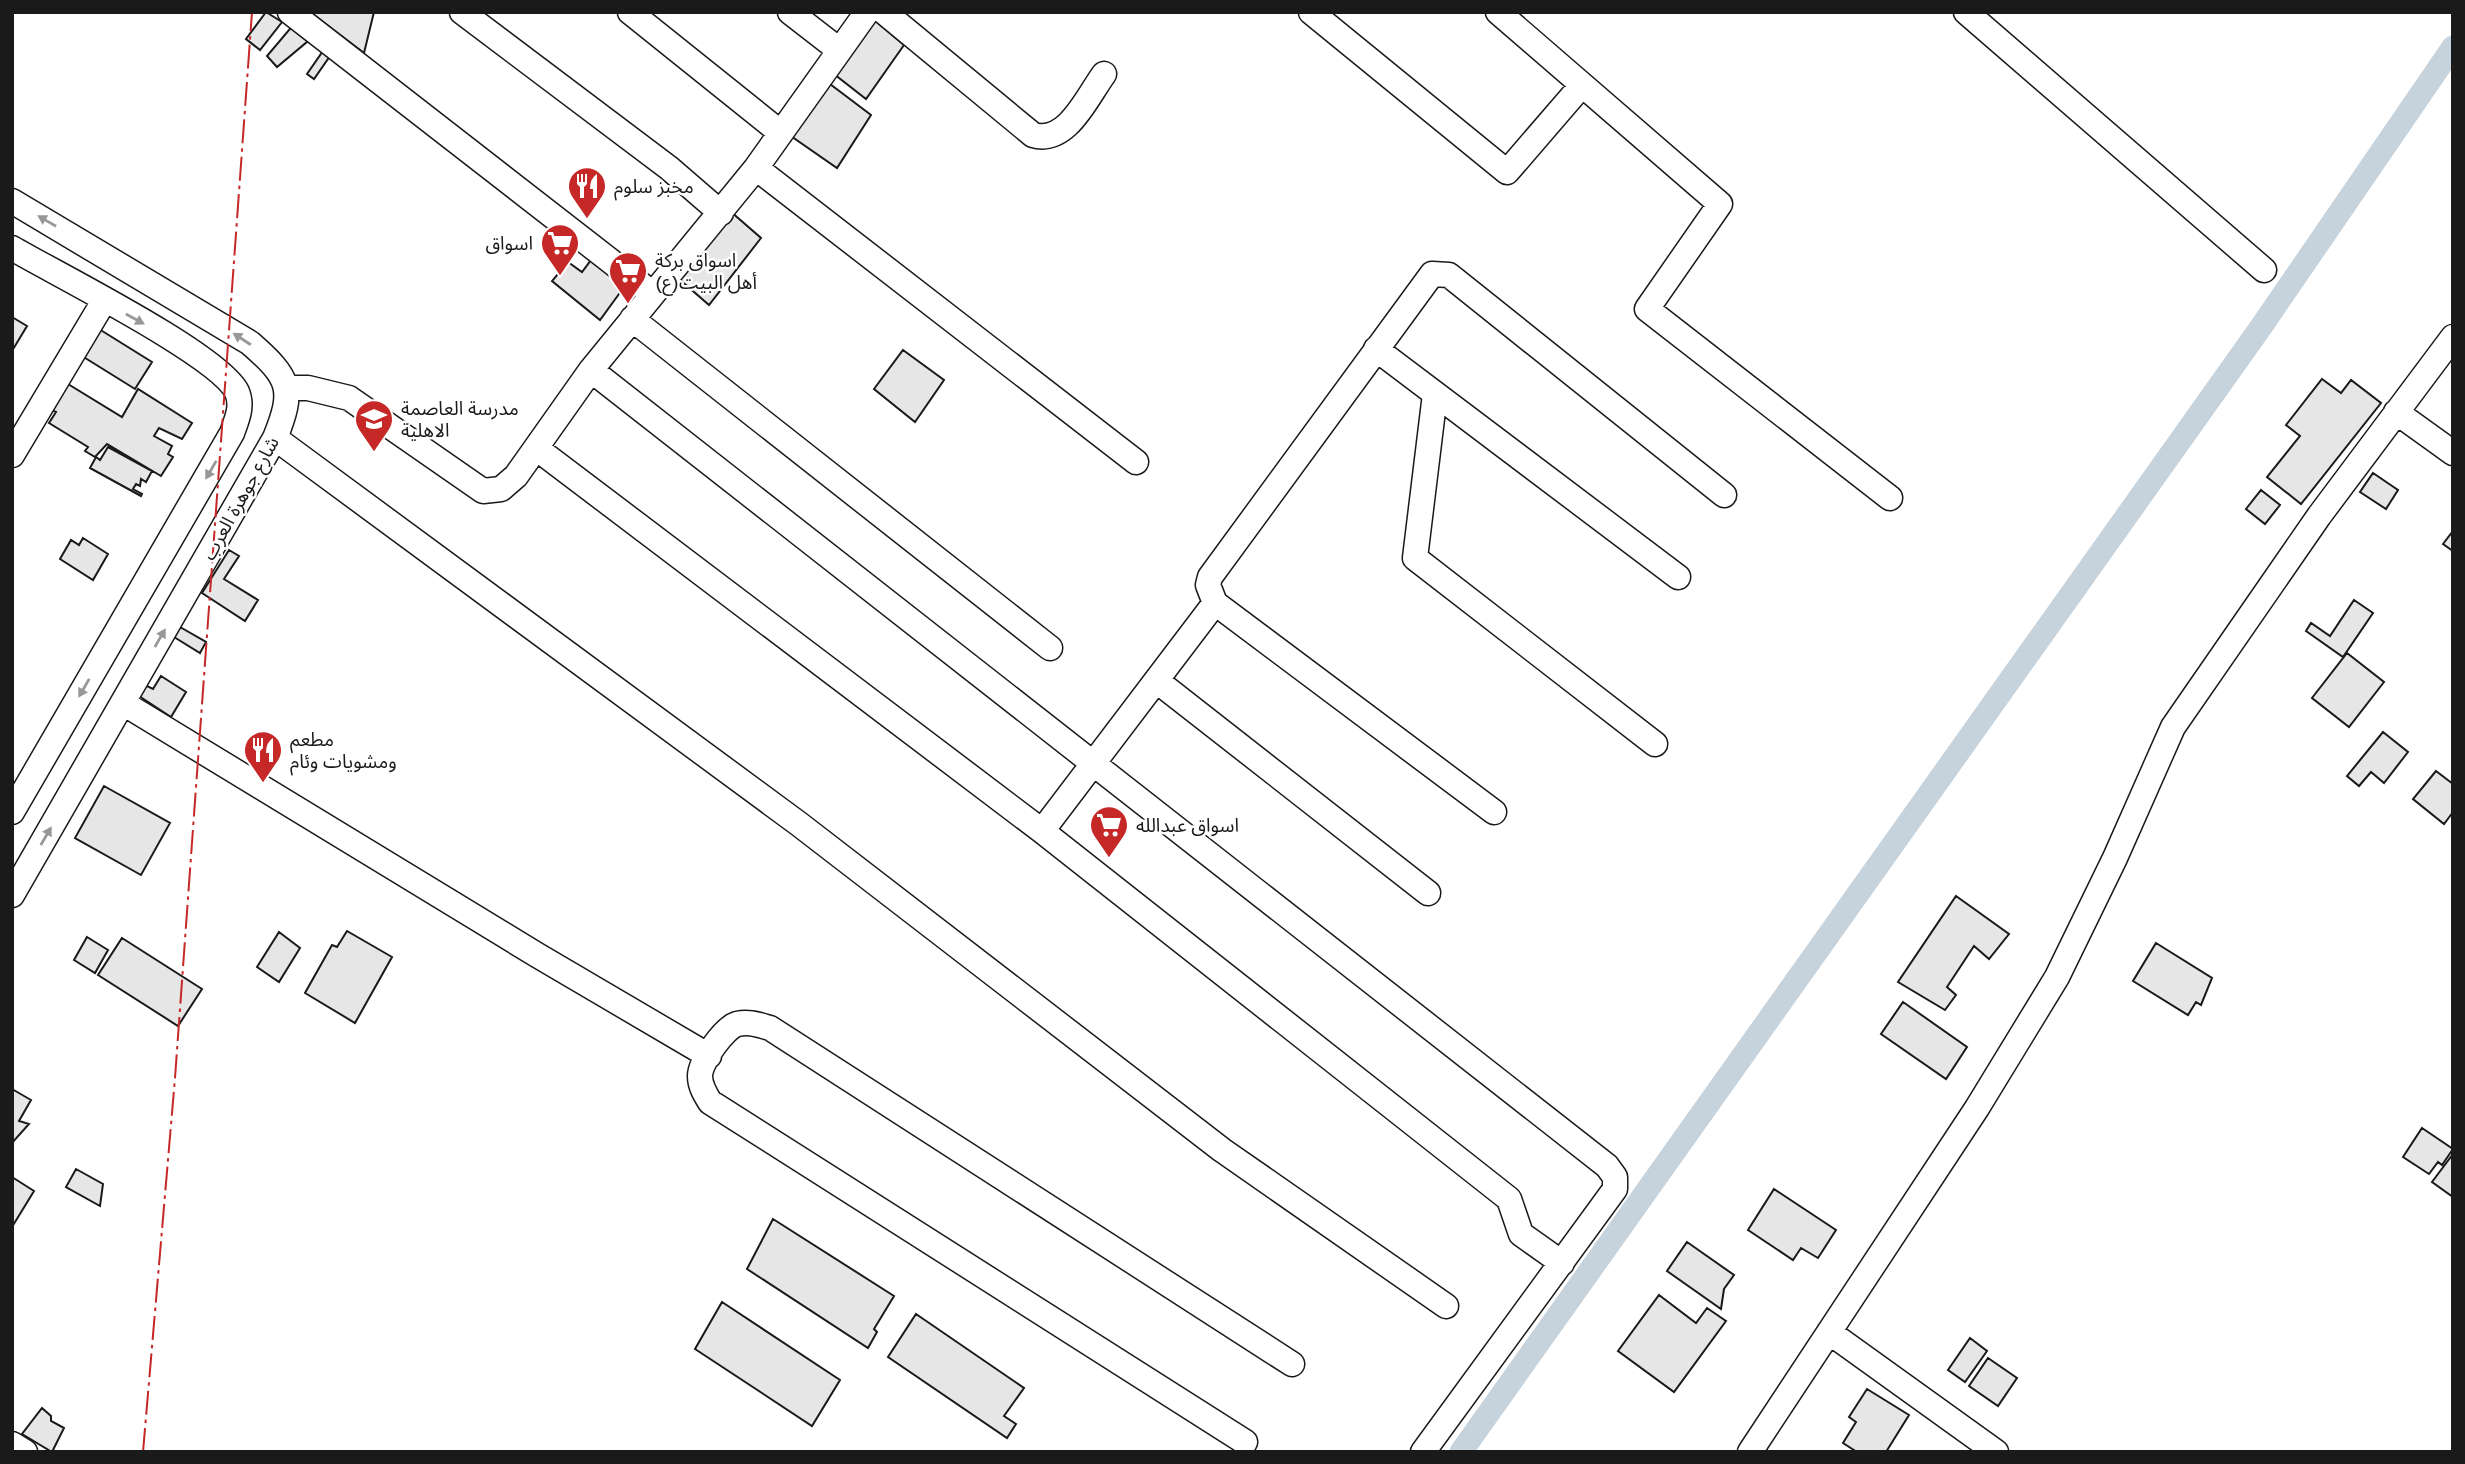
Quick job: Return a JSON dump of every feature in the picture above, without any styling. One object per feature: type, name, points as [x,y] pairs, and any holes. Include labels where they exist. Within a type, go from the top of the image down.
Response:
[{"type":"street","points":[[290,12],[653,294]]},
{"type":"street","points":[[462,12],[668,168],[721,213]]},
{"type":"street","points":[[630,12],[781,133]]},
{"type":"street","points":[[790,12],[839,50]]},
{"type":"street","points":[[12,201],[250,343],[267,358],[288,388],[308,388],[349,398],[484,491],[501,489],[516,476],[592,370],[756,168],[867,12]]},
{"type":"street","points":[[884,12],[1033,135],[1046,139],[1058,134],[1069,124],[1104,74]]},
{"type":"street","points":[[1311,12],[1507,172],[1582,85]]},
{"type":"street","points":[[1498,12],[1720,204],[1647,309],[1890,498]]},
{"type":"street","points":[[1966,12],[2264,270]]},
{"type":"street","points":[[756,168],[1136,462]]},
{"type":"street","name":"شارع جوهرة العرب","points":[[12,248],[212,364],[237,393],[240,409],[232,433],[12,813]]},
{"type":"street","points":[[1494,812],[1215,603],[1208,585],[1210,577],[1424,281],[1432,274],[1449,275],[1724,495]]},
{"type":"street","points":[[12,454],[104,301]]},
{"type":"street","points":[[632,319],[1049,648]]},
{"type":"street","points":[[1750,1452],[1978,1108],[2057,977],[2115,858],[2173,727],[2319,516],[2453,337]]},
{"type":"street","points":[[1376,349],[1678,577]]},
{"type":"street","points":[[592,370],[1607,1166],[1615,1177],[1615,1189],[1423,1452]]},
{"type":"street","name":"شارع جوهرة العرب","points":[[12,895],[275,438],[287,409],[288,388]]},
{"type":"street","points":[[1435,394],[1415,558],[1655,744]]},
{"type":"street","points":[[2396,412],[2453,453]]},
{"type":"street","points":[[275,438],[799,824],[1222,1150],[1446,1306]]},
{"type":"street","points":[[536,448],[1042,831],[1509,1199],[1521,1234],[1562,1263]]},
{"type":"street","points":[[1042,831],[1215,603]]},
{"type":"street","points":[[1157,681],[1428,893]]},
{"type":"street","points":[[123,703],[537,955],[709,1056]]},
{"type":"street","points":[[1245,1442],[710,1102],[702,1089],[700,1074],[723,1031],[737,1024],[751,1023],[770,1028],[1292,1364]]},
{"type":"street","points":[[1829,1332],[1996,1452]]},
{"type":"street","points":[[12,1444],[25,1452]]},
{"type":"building","points":[[266,12],[282,22],[260,50],[246,39]]},
{"type":"building","points":[[310,12],[374,12],[364,53]]},
{"type":"building","points":[[872,18],[904,45],[866,99],[834,74]]},
{"type":"building","points":[[294,24],[308,41],[277,67],[267,56]]},
{"type":"building","points":[[323,51],[330,56],[314,79],[307,74]]},
{"type":"building","points":[[826,81],[871,115],[837,168],[788,134]]},
{"type":"building","points":[[730,211],[761,238],[709,305],[678,278]]},
{"type":"building","points":[[594,256],[627,283],[600,320],[552,281],[568,262],[582,272]]},
{"type":"building","points":[[12,317],[27,326],[12,351]]},
{"type":"building","points":[[99,329],[152,362],[135,389],[82,356]]},
{"type":"building","points":[[903,350],[944,380],[915,422],[874,389]]},
{"type":"building","points":[[2322,379],[2341,393],[2351,380],[2381,403],[2301,504],[2267,477],[2300,436],[2286,425]]},
{"type":"building","points":[[68,384],[122,417],[138,389],[192,423],[182,439],[159,428],[154,436],[172,446],[168,454],[173,457],[161,476],[107,444],[95,457],[85,451],[88,447],[49,423],[56,412],[51,410]]},
{"type":"building","points":[[108,447],[152,471],[146,482],[141,479],[140,486],[136,484],[133,489],[142,494],[141,496],[90,468],[96,457],[100,460]]},
{"type":"building","points":[[2373,473],[2398,490],[2386,509],[2360,492]]},
{"type":"building","points":[[2261,490],[2280,505],[2265,524],[2246,509]]},
{"type":"building","points":[[2453,531],[2453,551],[2443,544]]},
{"type":"building","points":[[83,538],[108,554],[93,580],[60,559],[71,540],[79,545]]},
{"type":"building","points":[[229,550],[239,556],[224,579],[258,600],[245,621],[202,593]]},
{"type":"building","points":[[2354,600],[2373,613],[2343,657],[2306,631],[2311,623],[2330,636]]},
{"type":"building","points":[[180,627],[206,642],[200,653],[174,637]]},
{"type":"building","points":[[2347,653],[2384,682],[2349,727],[2312,698]]},
{"type":"building","points":[[161,676],[186,692],[171,717],[139,696],[145,685],[153,689]]},
{"type":"building","points":[[2383,732],[2408,752],[2384,783],[2371,772],[2359,786],[2347,776]]},
{"type":"building","points":[[2436,771],[2453,784],[2453,812],[2444,824],[2413,799]]},
{"type":"building","points":[[104,786],[170,823],[141,875],[75,838]]},
{"type":"building","points":[[1956,896],[2009,934],[1989,959],[1974,946],[1947,987],[1956,995],[1945,1010],[1898,982]]},
{"type":"building","points":[[347,931],[392,957],[355,1023],[305,993],[332,945],[337,947]]},
{"type":"building","points":[[279,932],[300,948],[279,982],[257,967]]},
{"type":"building","points":[[87,937],[108,950],[95,973],[74,960]]},
{"type":"building","points":[[122,938],[202,989],[178,1026],[98,975]]},
{"type":"building","points":[[2156,943],[2212,978],[2201,1005],[2196,1002],[2188,1015],[2133,981]]},
{"type":"building","points":[[1903,1002],[1967,1047],[1946,1079],[1881,1034]]},
{"type":"building","points":[[12,1089],[31,1100],[19,1121],[29,1124],[12,1143]]},
{"type":"building","points":[[2422,1128],[2453,1149],[2442,1165],[2438,1162],[2429,1174],[2403,1157]]},
{"type":"building","points":[[2453,1154],[2453,1197],[2432,1182]]},
{"type":"building","points":[[76,1169],[103,1184],[100,1206],[66,1187]]},
{"type":"building","points":[[12,1177],[34,1191],[12,1227]]},
{"type":"building","points":[[1774,1189],[1836,1230],[1818,1258],[1801,1248],[1793,1260],[1748,1230]]},
{"type":"building","points":[[773,1219],[894,1296],[874,1329],[877,1332],[868,1348],[747,1269]]},
{"type":"building","points":[[1687,1242],[1734,1275],[1724,1289],[1721,1309],[1667,1271]]},
{"type":"building","points":[[1659,1295],[1696,1323],[1707,1308],[1726,1321],[1674,1392],[1618,1351]]},
{"type":"building","points":[[722,1302],[840,1380],[812,1426],[695,1349]]},
{"type":"building","points":[[916,1314],[1024,1388],[1004,1416],[1016,1424],[1007,1438],[888,1357]]},
{"type":"building","points":[[1970,1338],[1987,1351],[1965,1382],[1948,1370]]},
{"type":"building","points":[[1988,1358],[2017,1378],[1998,1406],[1969,1386]]},
{"type":"building","points":[[1867,1389],[1909,1415],[1886,1452],[1857,1452],[1843,1443],[1856,1422],[1849,1417]]},
{"type":"building","points":[[42,1408],[51,1416],[51,1421],[64,1428],[52,1452],[22,1434]]},
{"type":"waterway","points":[[1461,1452],[2261,327],[2453,47]]},
{"type":"power","points":[[143,1452],[175,1078],[252,12]]},
{"type":"place","name":"مخبز سلوم","points":[[587,220]]},
{"type":"place","name":"اسواق","points":[[560,277]]},
{"type":"place","name":"اسواق بركة أهل البيت(ع)","points":[[628,305]]},
{"type":"place","name":"مدرسة العاصمة الاهلية","points":[[374,453]]},
{"type":"place","name":"مطعم ومشويات وئام","points":[[263,784]]},
{"type":"place","name":"اسواق عبدالله","points":[[1109,859]]}]
